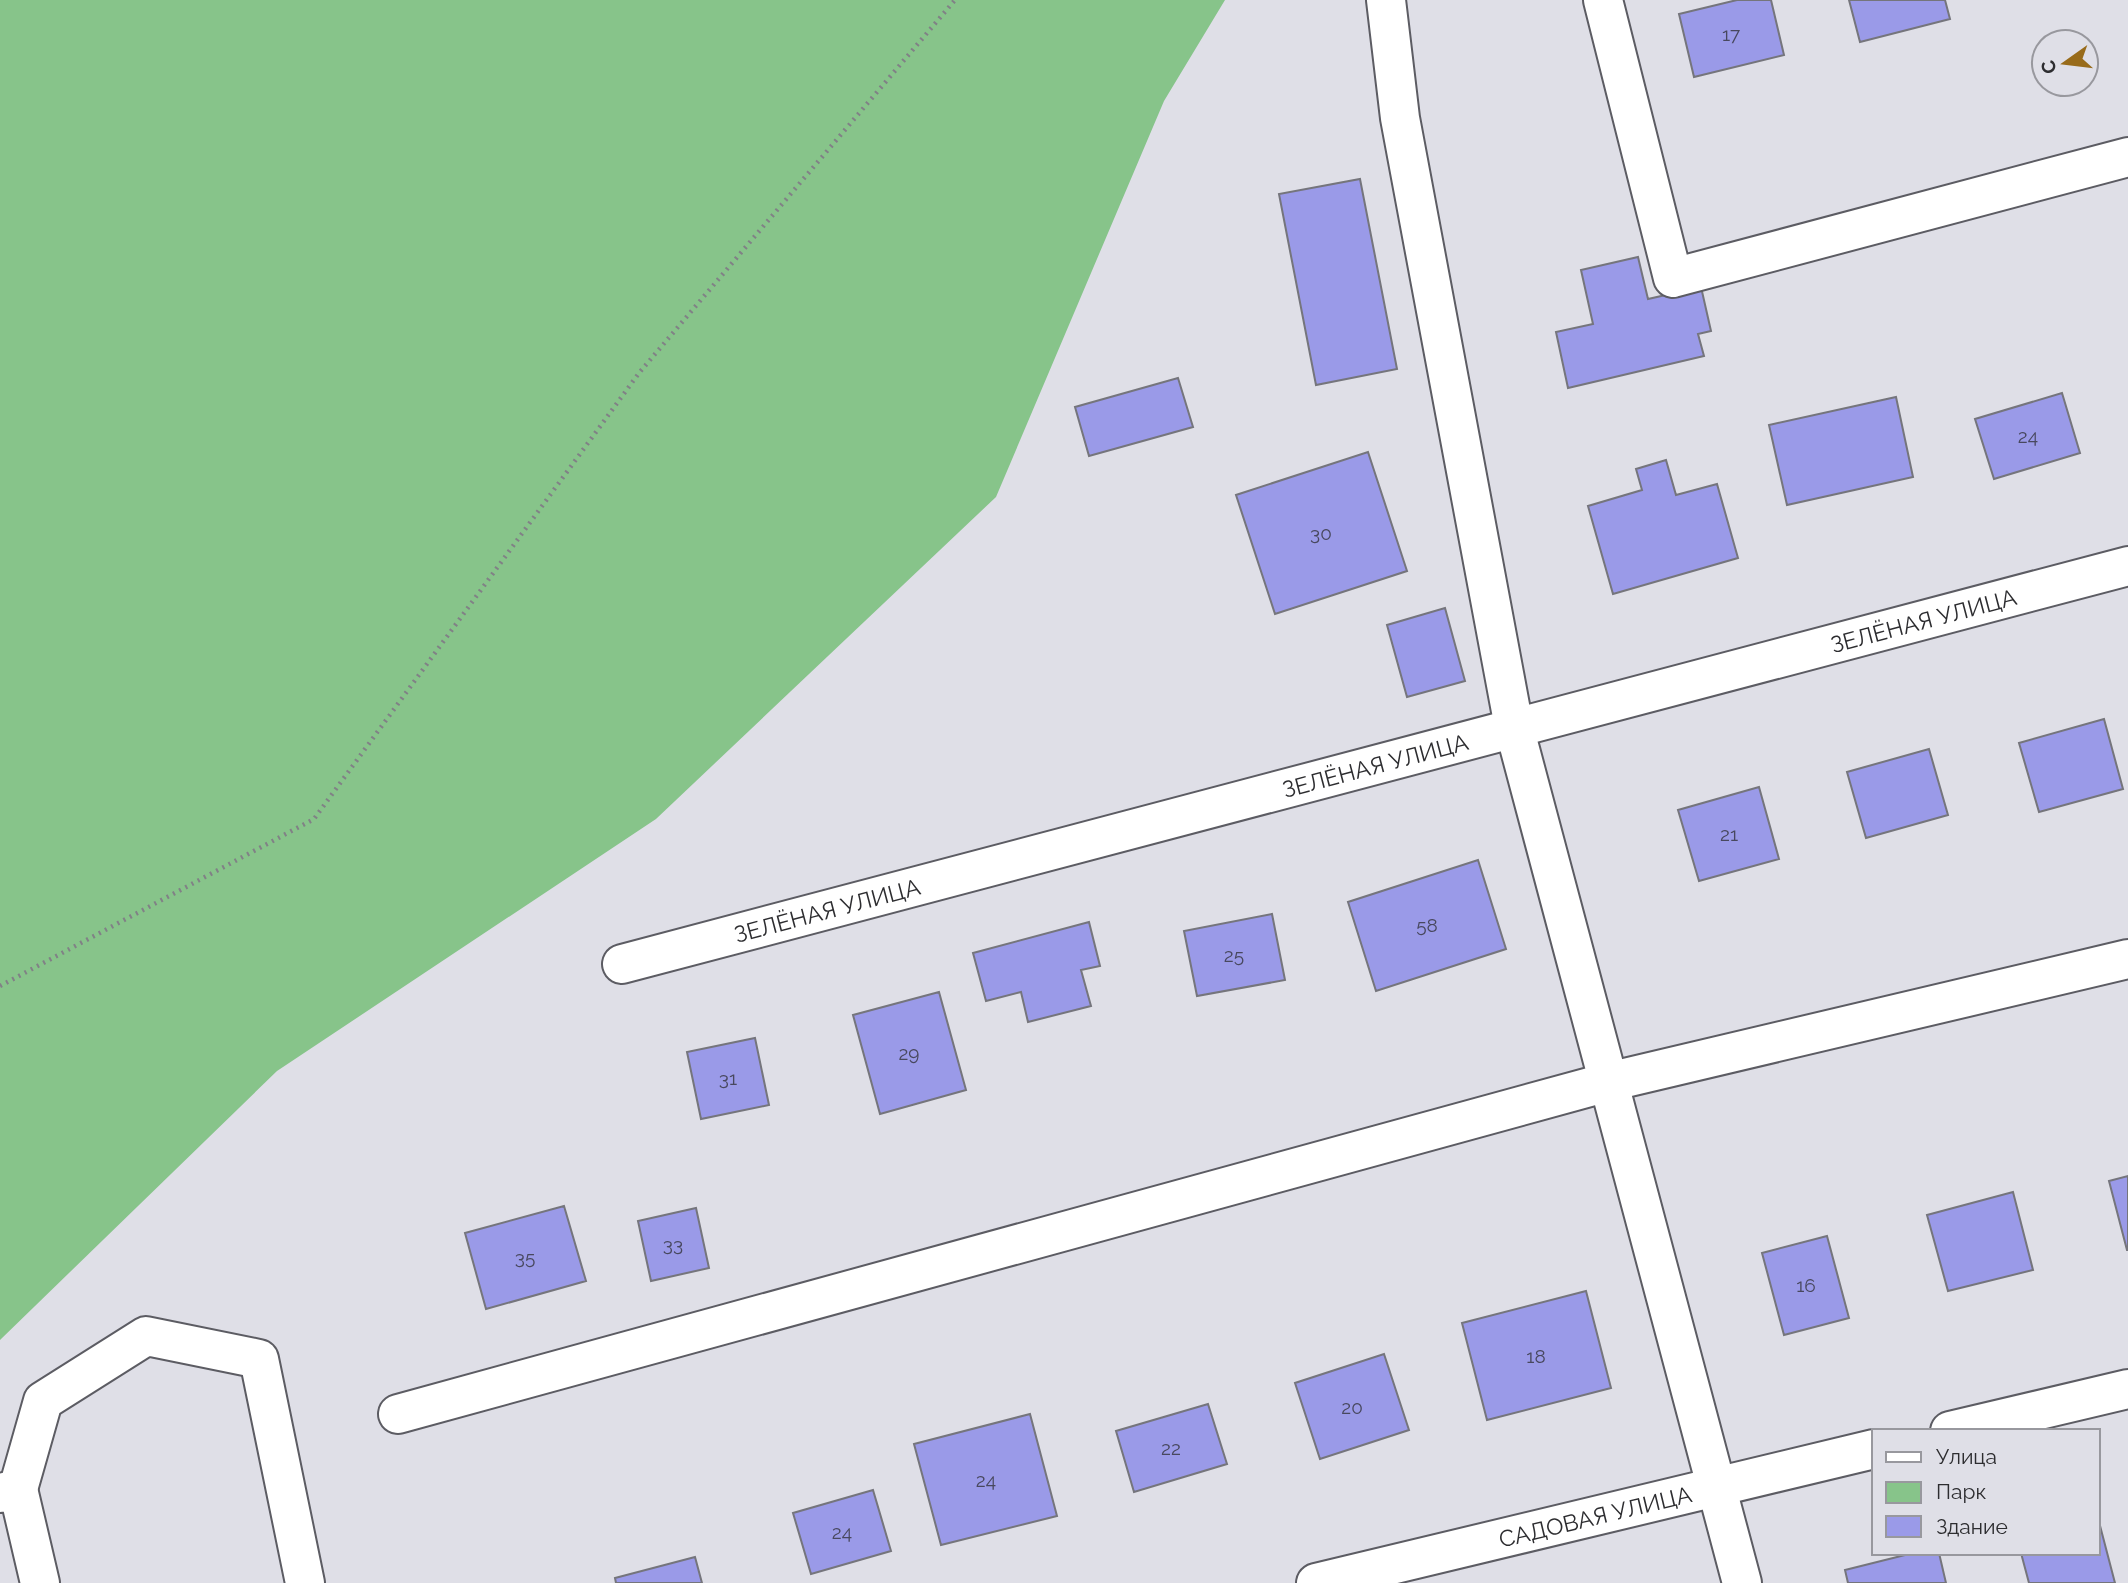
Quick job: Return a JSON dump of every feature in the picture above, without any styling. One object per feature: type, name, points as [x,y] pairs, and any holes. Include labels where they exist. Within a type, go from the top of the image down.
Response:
[{"type":"street","points":[[1385,0],[1399,118],[1514,727],[1742,1583]]},
{"type":"street","points":[[1603,0],[1673,278],[2128,157]]},
{"type":"street","name":"ЗЕЛЁНАЯ УЛИЦА","points":[[622,964],[2128,566]]},
{"type":"street","points":[[398,1414],[1608,1082],[2128,959]]},
{"type":"street","points":[[40,1583],[9,1491],[43,1401],[146,1336],[259,1359],[305,1583]]},
{"type":"street","points":[[1958,1429],[2128,1389]]},
{"type":"street","name":"САДОВАЯ УЛИЦА","points":[[1316,1583],[1872,1449]]},
{"type":"path","points":[[0,986],[314,819],[639,373],[956,0]]},
{"type":"green space","points":[[0,0],[1225,0],[1164,101],[996,497],[656,819],[277,1071],[0,1340]]},
{"type":"building","points":[[1737,0],[1771,0],[1784,55],[1694,77],[1679,14]]},
{"type":"building","points":[[1849,0],[1945,0],[1950,19],[1860,42]]},
{"type":"building","points":[[1360,179],[1397,369],[1316,385],[1279,194]]},
{"type":"building","points":[[1638,257],[1648,299],[1701,287],[1711,331],[1698,334],[1704,356],[1568,388],[1556,332],[1593,324],[1581,270]]},
{"type":"building","points":[[1178,378],[1193,427],[1089,456],[1075,407]]},
{"type":"building","points":[[2062,393],[2080,453],[1994,479],[1975,419]]},
{"type":"building","points":[[1896,397],[1913,477],[1787,505],[1769,425]]},
{"type":"building","points":[[1368,452],[1407,571],[1275,614],[1236,495]]},
{"type":"building","points":[[1666,460],[1676,495],[1717,484],[1738,558],[1613,594],[1588,506],[1642,490],[1636,469]]},
{"type":"building","points":[[1445,608],[1465,681],[1407,697],[1387,625]]},
{"type":"building","points":[[2104,719],[2123,789],[2039,812],[2019,743]]},
{"type":"building","points":[[1929,749],[1948,815],[1866,838],[1847,772]]},
{"type":"building","points":[[1759,787],[1779,859],[1699,881],[1678,810]]},
{"type":"building","points":[[1478,860],[1506,949],[1376,991],[1348,902]]},
{"type":"building","points":[[1272,914],[1285,980],[1197,996],[1184,931]]},
{"type":"building","points":[[1089,922],[1100,966],[1081,970],[1091,1006],[1028,1022],[1021,992],[986,1001],[973,953]]},
{"type":"building","points":[[939,992],[966,1090],[880,1114],[853,1015]]},
{"type":"building","points":[[755,1038],[769,1105],[701,1119],[687,1052]]},
{"type":"building","points":[[2128,1176],[2128,1250],[2127,1250],[2109,1181]]},
{"type":"building","points":[[2013,1192],[2033,1270],[1948,1291],[1927,1215]]},
{"type":"building","points":[[564,1206],[586,1281],[486,1309],[465,1233]]},
{"type":"building","points":[[696,1208],[709,1268],[651,1281],[638,1221]]},
{"type":"building","points":[[1827,1236],[1849,1318],[1784,1335],[1762,1253]]},
{"type":"building","points":[[1586,1291],[1611,1388],[1487,1420],[1462,1323]]},
{"type":"building","points":[[1384,1354],[1409,1430],[1320,1459],[1295,1383]]},
{"type":"building","points":[[1208,1404],[1227,1464],[1134,1492],[1116,1431]]},
{"type":"building","points":[[1030,1414],[1057,1516],[941,1545],[914,1444]]},
{"type":"building","points":[[873,1490],[891,1551],[811,1574],[793,1513]]},
{"type":"building","points":[[2100,1526],[2115,1583],[2029,1583],[2022,1555],[2100,1555]]},
{"type":"building","points":[[1905,1555],[1939,1555],[1946,1583],[1848,1583],[1845,1570]]},
{"type":"building","points":[[695,1557],[702,1583],[616,1583],[615,1578]]}]
